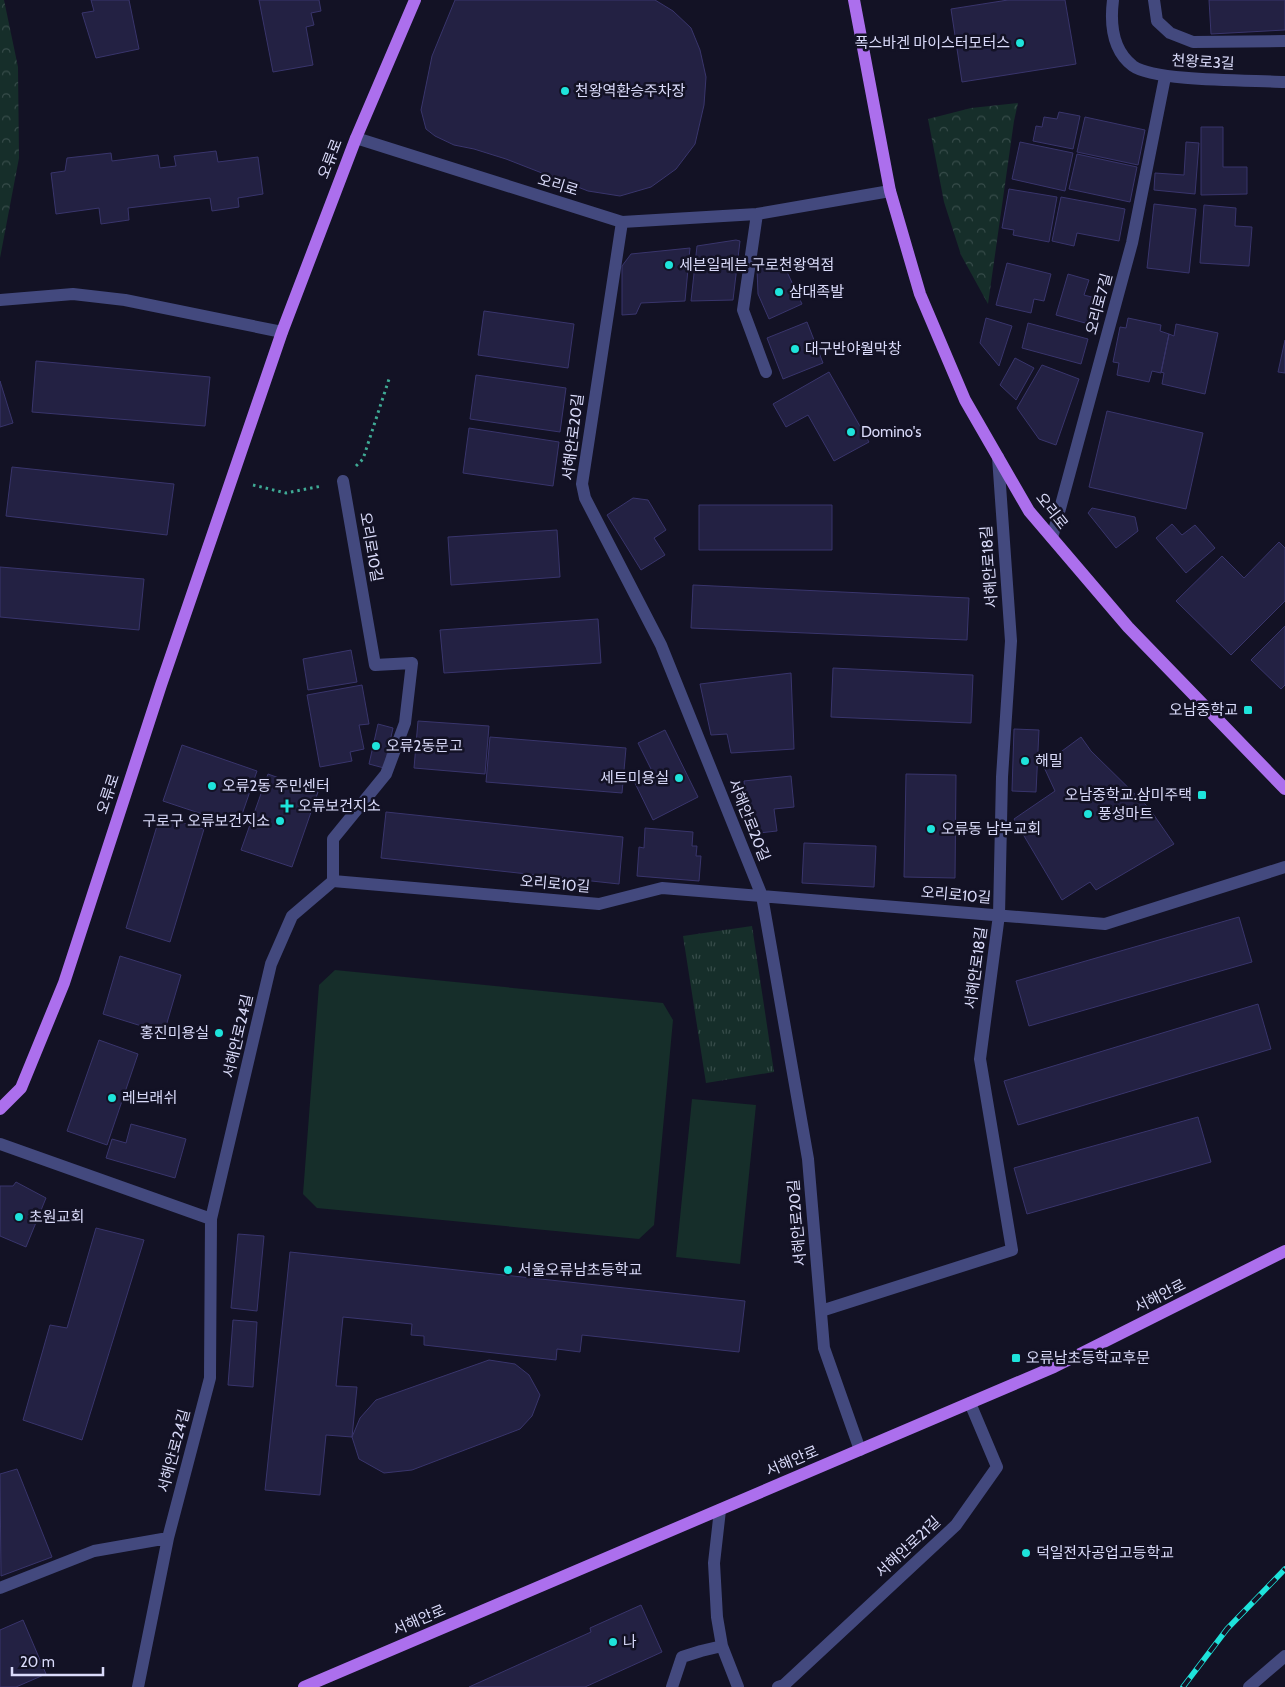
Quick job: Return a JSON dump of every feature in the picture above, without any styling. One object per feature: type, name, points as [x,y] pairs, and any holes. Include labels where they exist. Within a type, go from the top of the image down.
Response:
[{"type":"main road","name":"오류로","points":[[0,1109],[21,1088],[64,983],[158,694],[282,332],[356,138],[415,0]]},
{"type":"main road","name":"오리로","points":[[854,0],[890,191],[920,294],[965,400],[1028,511],[1128,627],[1285,789]]},
{"type":"main road","name":"서해안로","points":[[304,1687],[1054,1367],[1285,1251]]},
{"type":"street","name":"천왕로3길","points":[[1113,0],[1111,11],[1113,38],[1121,52],[1134,67],[1165,77],[1285,82]]},
{"type":"street","points":[[1154,0],[1157,22],[1170,33],[1193,42],[1285,41]]},
{"type":"street","name":"오리로7길","points":[[1052,538],[1132,244],[1165,77]]},
{"type":"street","name":"오리로","points":[[356,138],[622,222],[757,214],[890,191]]},
{"type":"street","points":[[757,214],[743,310],[766,372]]},
{"type":"street","name":"서해안로20길","points":[[622,222],[582,484],[585,498],[661,645],[762,896],[808,1160],[824,1348],[860,1450]]},
{"type":"street","points":[[0,300],[73,294],[125,300],[282,332]]},
{"type":"street","name":"서해안로18길","points":[[821,1311],[1012,1250],[980,1059],[999,915],[1002,776],[1011,641],[998,457]]},
{"type":"street","name":"오리로10길","points":[[343,481],[375,665],[412,664],[405,723],[386,774],[333,839],[333,881],[599,904],[662,888],[1105,924],[1285,867]]},
{"type":"street","name":"서해안로24길","points":[[138,1687],[168,1538],[210,1378],[211,1219],[271,964],[292,916],[333,881]]},
{"type":"street","points":[[0,1144],[211,1219]]},
{"type":"street","name":"서해안로21길","points":[[778,1687],[784,1685],[956,1525],[997,1467],[970,1403]]},
{"type":"street","points":[[720,1510],[714,1563],[717,1617],[722,1646],[738,1687]]},
{"type":"street","points":[[0,1588],[94,1551],[168,1538]]},
{"type":"street","points":[[672,1687],[682,1657],[722,1646]]},
{"type":"street","points":[[1249,1687],[1285,1656]]},
{"type":"path","points":[[232,480],[286,493],[343,481],[363,459],[390,376]]},
{"type":"green space","points":[[0,0],[4,0],[18,67],[19,158],[0,258]]},
{"type":"green space","points":[[1018,103],[988,304],[961,255],[944,202],[928,119],[971,108]]},
{"type":"green space","points":[[752,926],[774,1072],[706,1083],[683,936]]},
{"type":"green space","points":[[335,970],[663,1003],[673,1020],[654,1225],[639,1239],[317,1208],[303,1194],[319,985]]},
{"type":"green space","points":[[692,1099],[756,1105],[740,1264],[676,1257]]},
{"type":"building","points":[[91,0],[129,0],[139,49],[96,58],[82,13],[94,11]]},
{"type":"building","points":[[259,0],[319,0],[321,11],[311,13],[314,25],[306,27],[313,65],[273,72]]},
{"type":"building","name":"천왕역환승주차장","points":[[455,0],[655,0],[673,11],[691,28],[700,50],[706,77],[704,105],[695,144],[676,169],[651,187],[620,196],[588,191],[506,159],[454,145],[435,136],[426,129],[421,110],[432,56]]},
{"type":"building","points":[[1008,0],[1065,0],[1076,64],[962,82],[951,9]]},
{"type":"building","points":[[1209,0],[1285,0],[1285,30],[1211,34]]},
{"type":"building","points":[[1059,112],[1080,116],[1073,149],[1033,141],[1036,126],[1042,127],[1044,117],[1057,119]]},
{"type":"building","points":[[1085,117],[1145,130],[1138,165],[1077,152]]},
{"type":"building","points":[[1201,127],[1223,127],[1223,167],[1247,167],[1247,194],[1201,195]]},
{"type":"building","points":[[1020,142],[1073,153],[1065,191],[1012,179]]},
{"type":"building","points":[[1186,142],[1199,143],[1195,194],[1154,190],[1155,173],[1184,175]]},
{"type":"building","points":[[216,151],[218,162],[258,157],[263,194],[238,198],[239,207],[212,211],[210,198],[128,208],[129,220],[101,224],[99,208],[56,214],[51,173],[65,171],[67,158],[111,153],[112,161],[158,155],[160,168],[176,166],[174,156]]},
{"type":"building","points":[[1077,154],[1137,167],[1130,202],[1069,189]]},
{"type":"building","points":[[1009,189],[1057,197],[1049,242],[1013,235],[1014,230],[1002,228]]},
{"type":"building","points":[[1061,197],[1125,209],[1119,241],[1077,233],[1074,246],[1052,241]]},
{"type":"building","points":[[1154,204],[1196,209],[1189,273],[1147,268]]},
{"type":"building","points":[[1204,205],[1236,208],[1235,226],[1252,227],[1249,266],[1200,263]]},
{"type":"building","points":[[740,241],[733,300],[691,301],[697,246]]},
{"type":"building","points":[[690,248],[685,301],[641,303],[636,314],[622,315],[622,266],[631,254]]},
{"type":"building","points":[[781,259],[802,304],[769,319],[758,294],[757,269]]},
{"type":"building","points":[[1007,263],[1051,274],[1044,301],[1034,299],[1031,313],[996,305]]},
{"type":"building","points":[[1068,274],[1089,280],[1084,295],[1103,300],[1096,326],[1056,315]]},
{"type":"building","points":[[484,311],[574,324],[568,368],[478,355]]},
{"type":"building","points":[[986,318],[1012,326],[999,366],[980,343]]},
{"type":"building","points":[[1128,318],[1161,325],[1160,331],[1169,334],[1161,373],[1152,371],[1149,382],[1117,375],[1119,363],[1113,362],[1120,327],[1126,328]]},
{"type":"building","points":[[807,322],[823,363],[783,379],[767,338]]},
{"type":"building","points":[[1028,323],[1088,339],[1081,364],[1022,348]]},
{"type":"building","points":[[1176,324],[1218,333],[1205,394],[1162,384],[1164,373],[1161,372],[1169,334],[1174,336]]},
{"type":"building","points":[[1285,340],[1285,373],[1278,372]]},
{"type":"building","points":[[1015,358],[1034,368],[1016,400],[1000,385]]},
{"type":"building","points":[[36,361],[210,377],[205,426],[32,412]]},
{"type":"building","points":[[1042,365],[1079,379],[1056,445],[1039,439],[1017,408]]},
{"type":"building","points":[[829,372],[869,442],[834,461],[808,415],[786,427],[773,404]]},
{"type":"building","points":[[476,375],[566,388],[560,432],[470,419]]},
{"type":"building","points":[[0,381],[13,423],[0,427]]},
{"type":"building","points":[[1107,411],[1203,433],[1186,509],[1089,487]]},
{"type":"building","points":[[469,428],[559,442],[553,486],[463,473]]},
{"type":"building","points":[[12,467],[174,484],[167,535],[6,516]]},
{"type":"building","points":[[633,498],[648,500],[666,530],[654,538],[665,555],[641,570],[607,515]]},
{"type":"building","points":[[699,505],[832,505],[832,550],[699,550]]},
{"type":"building","points":[[1092,508],[1135,517],[1138,531],[1116,548],[1088,513]]},
{"type":"building","points":[[1172,524],[1182,535],[1195,525],[1215,548],[1186,573],[1156,538]]},
{"type":"building","points":[[557,530],[560,577],[451,585],[448,537]]},
{"type":"building","points":[[1279,542],[1285,548],[1285,601],[1231,655],[1176,601],[1222,556],[1244,578]]},
{"type":"building","points":[[0,567],[144,579],[139,630],[0,617]]},
{"type":"building","points":[[693,585],[969,598],[967,640],[691,628]]},
{"type":"building","points":[[598,619],[601,663],[444,673],[440,630]]},
{"type":"building","points":[[1285,626],[1285,685],[1281,689],[1251,660]]},
{"type":"building","points":[[351,650],[357,682],[308,690],[303,659]]},
{"type":"building","points":[[833,668],[973,675],[971,723],[831,717]]},
{"type":"building","points":[[791,673],[794,749],[731,753],[727,734],[711,735],[700,684]]},
{"type":"building","points":[[362,685],[369,724],[359,725],[364,749],[350,752],[352,761],[320,767],[307,695]]},
{"type":"building","points":[[418,721],[489,726],[485,774],[414,768]]},
{"type":"building","points":[[378,724],[393,728],[384,768],[369,764]]},
{"type":"building","name":"해밀","points":[[1014,729],[1039,730],[1036,792],[1012,791]]},
{"type":"building","points":[[665,730],[698,797],[653,820],[632,777],[651,769],[638,743]]},
{"type":"building","points":[[490,737],[626,748],[622,793],[486,782]]},
{"type":"building","name":"풍성마트","points":[[1081,737],[1091,751],[1149,808],[1174,844],[1096,890],[1090,882],[1062,900],[1014,819],[1055,791],[1043,765]]},
{"type":"building","points":[[182,745],[257,771],[238,826],[163,801]]},
{"type":"building","name":"구로구 오류보건지소","points":[[268,774],[318,792],[292,867],[241,850]]},
{"type":"building","points":[[906,774],[956,775],[955,878],[904,877]]},
{"type":"building","points":[[791,776],[794,807],[774,809],[777,831],[750,834],[744,781]]},
{"type":"building","points":[[386,812],[623,837],[619,884],[381,858]]},
{"type":"building","points":[[160,816],[204,829],[170,942],[126,928]]},
{"type":"building","points":[[645,828],[693,832],[692,846],[697,846],[696,856],[701,856],[699,881],[637,876],[639,847],[644,848]]},
{"type":"building","points":[[804,843],[876,846],[874,887],[802,883]]},
{"type":"building","points":[[1239,917],[1252,962],[1029,1026],[1016,981]]},
{"type":"building","points":[[120,956],[181,975],[164,1033],[103,1014]]},
{"type":"building","points":[[1258,1004],[1271,1049],[1018,1125],[1004,1081]]},
{"type":"building","points":[[99,1040],[138,1054],[107,1145],[67,1131]]},
{"type":"building","points":[[1198,1117],[1211,1162],[1027,1214],[1014,1168]]},
{"type":"building","points":[[131,1124],[186,1139],[175,1178],[106,1158],[112,1139],[126,1143]]},
{"type":"building","name":"초원교회","points":[[16,1182],[46,1198],[26,1247],[0,1236],[0,1186],[13,1186]]},
{"type":"building","points":[[96,1228],[144,1240],[82,1440],[23,1420],[50,1325],[67,1328]]},
{"type":"building","points":[[238,1234],[264,1236],[257,1311],[231,1308]]},
{"type":"building","points":[[290,1252],[745,1301],[739,1352],[582,1335],[580,1352],[557,1349],[556,1360],[424,1345],[424,1336],[411,1335],[412,1324],[343,1317],[336,1386],[357,1387],[352,1437],[326,1435],[320,1495],[265,1490]]},
{"type":"building","points":[[233,1320],[257,1322],[253,1387],[228,1385]]},
{"type":"building","points":[[489,1360],[515,1364],[529,1375],[540,1395],[532,1416],[520,1429],[412,1470],[384,1473],[359,1459],[352,1437],[360,1418],[376,1400]]},
{"type":"building","points":[[17,1469],[52,1557],[1,1576],[0,1474]]},
{"type":"building","name":"나","points":[[641,1605],[662,1652],[585,1687],[469,1687],[591,1632],[590,1628]]},
{"type":"building","points":[[23,1620],[46,1674],[16,1687],[0,1687],[0,1630]]},
{"type":"railway","points":[[1183,1687],[1227,1629],[1285,1569]]},
{"type":"place","name":"폭스바겐 마이스터모터스","points":[[1020,43]]},
{"type":"place","name":"천왕역환승주차장","points":[[565,91]]},
{"type":"place","name":"세븐일레븐 구로천왕역점","points":[[669,265]]},
{"type":"place","name":"삼대족발","points":[[779,292]]},
{"type":"place","name":"대구반야월막창","points":[[795,349]]},
{"type":"place","name":"Domino's","points":[[851,432]]},
{"type":"place","name":"오남중학교","points":[[1248,710]]},
{"type":"place","name":"오류2동문고","points":[[376,746]]},
{"type":"place","name":"해밀","points":[[1025,761]]},
{"type":"place","name":"세트미용실","points":[[679,778]]},
{"type":"place","name":"오류2동 주민센터","points":[[212,786]]},
{"type":"place","name":"오남중학교.삼미주택","points":[[1202,795]]},
{"type":"place","name":"오류보건지소","points":[[287,806]]},
{"type":"place","name":"풍성마트","points":[[1088,814]]},
{"type":"place","name":"구로구 오류보건지소","points":[[280,821]]},
{"type":"place","name":"오류동 남부교회","points":[[931,829]]},
{"type":"place","name":"홍진미용실","points":[[219,1033]]},
{"type":"place","name":"레브래쉬","points":[[112,1098]]},
{"type":"place","name":"초원교회","points":[[19,1217]]},
{"type":"place","name":"서울오류남초등학교","points":[[508,1270]]},
{"type":"place","name":"오류남초등학교후문","points":[[1016,1358]]},
{"type":"place","name":"덕일전자공업고등학교","points":[[1026,1553]]},
{"type":"place","name":"나","points":[[613,1642]]}]
